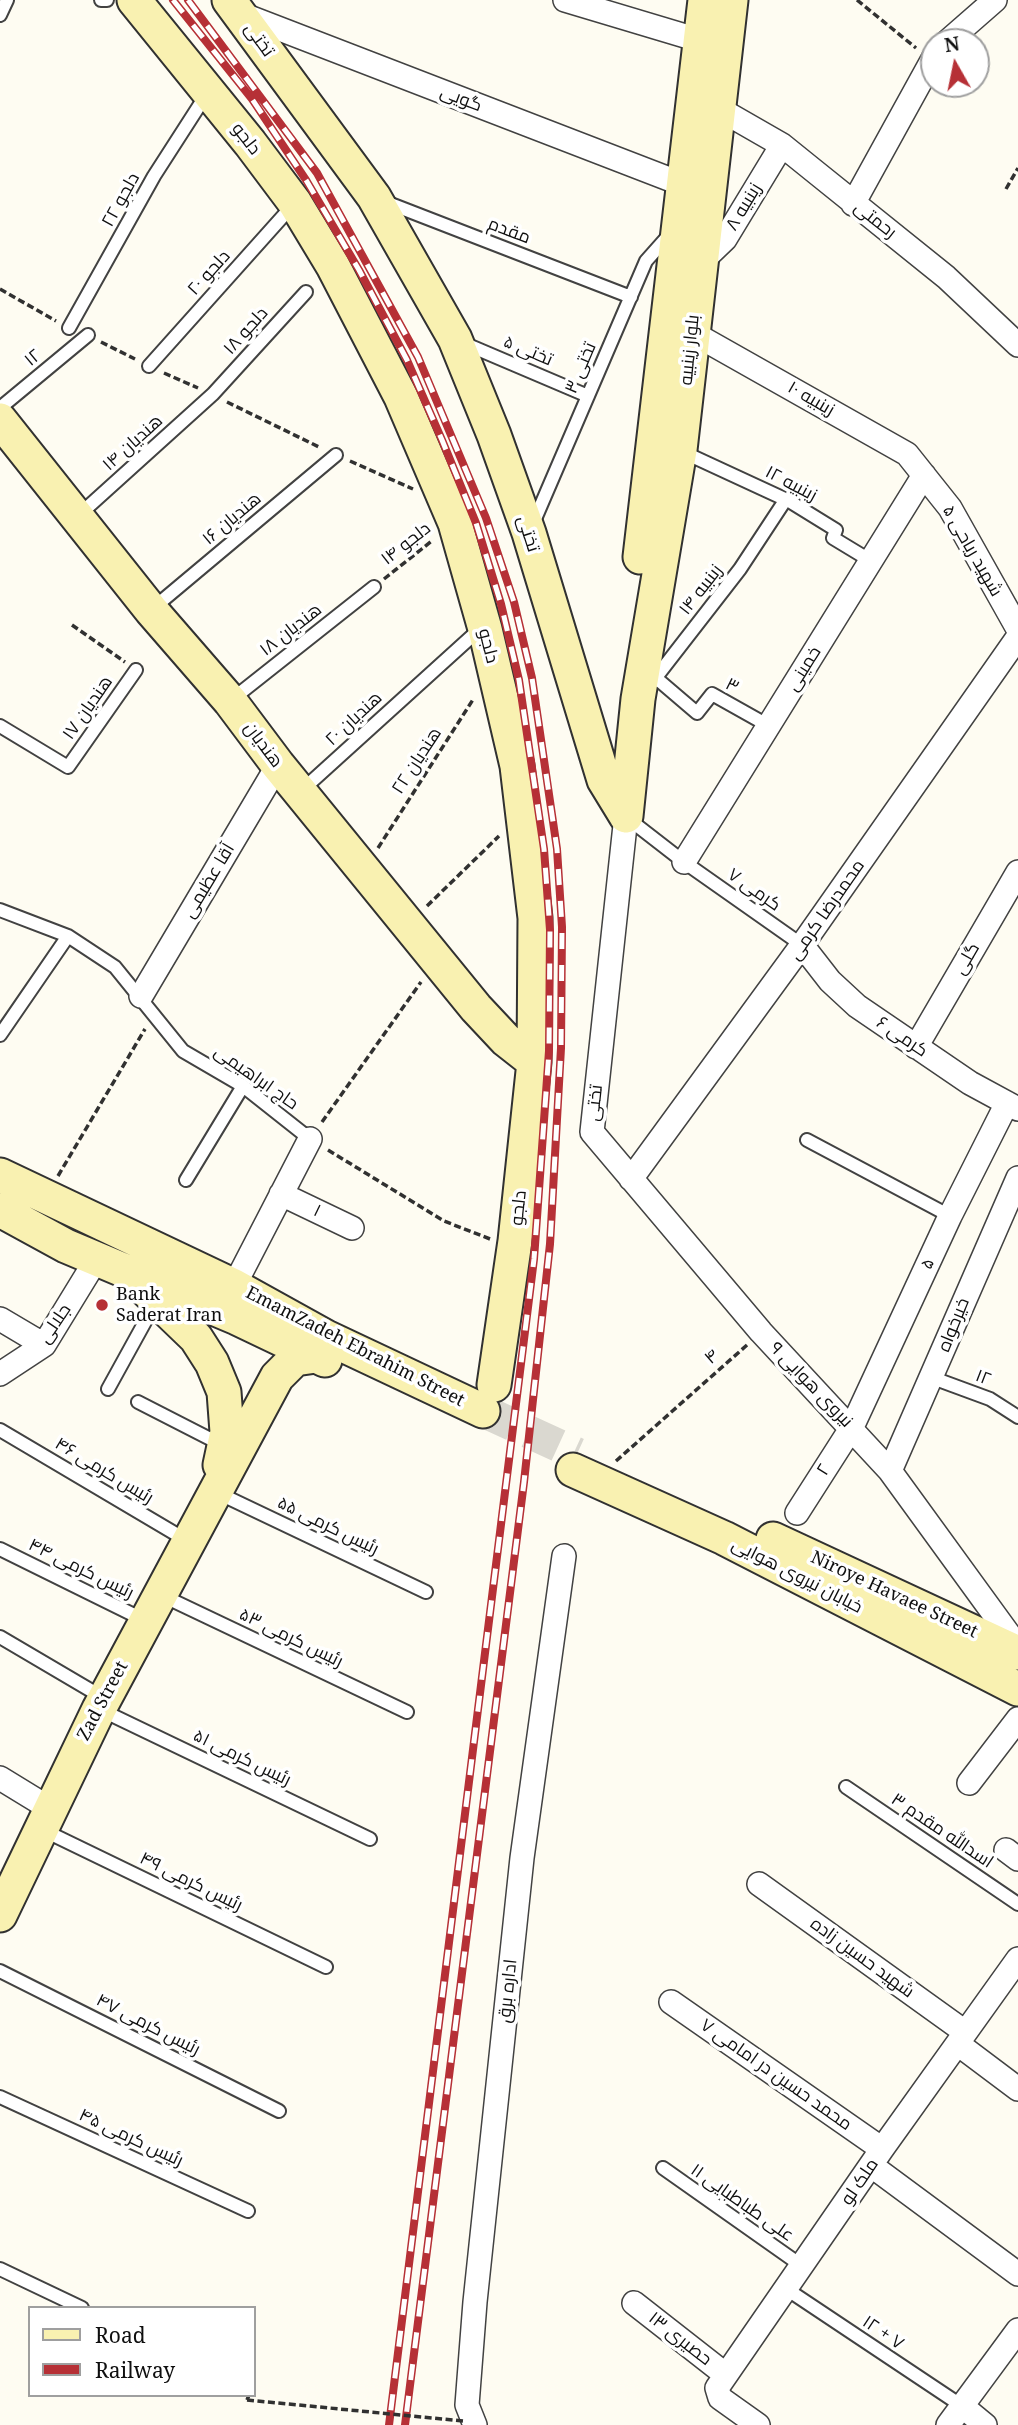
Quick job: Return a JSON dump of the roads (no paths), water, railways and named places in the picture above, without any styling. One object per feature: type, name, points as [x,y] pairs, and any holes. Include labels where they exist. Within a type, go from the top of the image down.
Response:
[{"type":"street","name":"دلجو","points":[[134,0],[295,203],[333,266],[401,397],[455,523],[484,626],[517,766],[536,918],[534,1062],[514,1249],[486,1409]]},
{"type":"street","points":[[565,0],[702,41]]},
{"type":"street","name":"بلوار زینبیه","points":[[626,816],[680,450],[700,263],[694,168],[705,0]]},
{"type":"street","name":"بلوار زینبیه","points":[[647,688],[632,625],[678,224],[694,168],[721,110],[731,0]]},
{"type":"street","points":[[961,28],[988,2]]},
{"type":"street","name":"گویی","points":[[234,7],[694,168]]},
{"type":"street","name":"تختی","points":[[234,7],[374,197],[454,339],[494,435],[529,533],[597,761],[604,780],[626,816],[592,1132]]},
{"type":"street","points":[[853,204],[920,83]]},
{"type":"street","name":"رحمتی","points":[[721,110],[782,145],[946,277],[1018,345]]},
{"type":"street","name":"زینبیه ۸","points":[[700,263],[725,239],[782,145]]},
{"type":"street","name":"زینبیه ۱۰","points":[[691,332],[907,454],[923,475]]},
{"type":"street","name":"هندیان","points":[[0,419],[151,610],[230,701],[278,765],[437,960],[506,1040],[534,1062]]},
{"type":"street","name":"خمینی","points":[[684,862],[923,475]]},
{"type":"street","name":"۵ شهید ریاحی","points":[[923,475],[950,508],[1018,629]]},
{"type":"street","name":"محمدرضا کرمی","points":[[631,1179],[802,946],[1018,637]]},
{"type":"street","name":"آقا عظیمی","points":[[147,1006],[278,765]]},
{"type":"street","name":"گلی","points":[[916,1047],[1018,872]]},
{"type":"street","name":"کرمی ۶","points":[[802,946],[830,981],[857,1006],[916,1047],[1013,1106]]},
{"type":"street","name":"۵","points":[[852,1427],[950,1216],[1013,1106]]},
{"type":"street","name":"نیروی هوایی ۹","points":[[592,1132],[761,1332],[890,1471],[1018,1647]]},
{"type":"street","points":[[234,1286],[310,1139]]},
{"type":"street","name":"EmamZadeh Ebrahim Street","points":[[0,1175],[234,1286],[326,1336],[486,1409]]},
{"type":"street","name":"خیرخواه","points":[[890,1471],[933,1378],[955,1317],[1018,1178]]},
{"type":"street","name":"۱","points":[[281,1194],[352,1228]]},
{"type":"street","points":[[56,1200],[48,1223],[51,1232],[66,1246]]},
{"type":"street","name":"EmamZadeh Ebrahim Street","points":[[0,1210],[66,1246],[316,1356],[486,1409]]},
{"type":"street","points":[[109,1264],[157,1300],[196,1338],[212,1363],[224,1392],[227,1432],[215,1491]]},
{"type":"street","name":"جلالی","points":[[0,1374],[44,1345],[109,1264]]},
{"type":"street","points":[[0,1319],[44,1345]]},
{"type":"street","points":[[215,1491],[277,1377],[295,1359],[316,1356]]},
{"type":"street","name":"۲","points":[[797,1513],[852,1427]]},
{"type":"street","name":"Niroye Havaee Street","points":[[575,1462],[609,1466],[1018,1653]]},
{"type":"street","name":"خیابان نیروی هوایی","points":[[575,1462],[1018,1689]]},
{"type":"street","name":"Zad Street","points":[[0,1915],[101,1703],[190,1543],[215,1491]]},
{"type":"street","name":"اداره برق","points":[[469,2423],[467,2404],[475,2302],[522,1858],[564,1556]]},
{"type":"street","points":[[969,1783],[1018,1719]]},
{"type":"street","points":[[0,1778],[44,1818]]},
{"type":"street","name":"شهید حسین زاده","points":[[759,1884],[962,2038],[1018,2089]]},
{"type":"street","name":"ملک لو","points":[[726,2375],[1018,1959]]},
{"type":"street","name":"۷ محمد حسین در امامی","points":[[671,2002],[877,2158],[1018,2274]]},
{"type":"street","name":"۱۳ حصیری","points":[[634,2303],[726,2375]]},
{"type":"street","points":[[948,2425],[1018,2330]]},
{"type":"street","points":[[726,2375],[717,2393],[758,2425]]},
{"type":"street","points":[[962,2406],[985,2425]]},
{"type":"lane","points":[[0,15],[7,0]]},
{"type":"lane","points":[[101,0],[107,0]]},
{"type":"lane","name":"دلجو ۲۲","points":[[69,328],[154,176],[208,92]]},
{"type":"lane","name":"مقدم","points":[[374,197],[631,297]]},
{"type":"lane","name":"دلجو ۲۰","points":[[149,366],[295,203]]},
{"type":"lane","name":"تختی ۳","points":[[529,533],[646,261],[678,224]]},
{"type":"lane","name":"دلجو ۱۸","points":[[213,394],[306,292]]},
{"type":"lane","name":"۱۲","points":[[0,408],[88,335]]},
{"type":"lane","name":"تختی ۵","points":[[454,339],[588,396]]},
{"type":"lane","name":"هندیان ۱۴","points":[[76,517],[213,394]]},
{"type":"lane","name":"زینبیه ۱۲","points":[[680,450],[786,499],[836,530],[833,538],[870,561]]},
{"type":"lane","name":"هندیان ۱۶","points":[[151,610],[336,455]]},
{"type":"lane","name":"زینبیه ۱۴","points":[[647,688],[740,569],[786,499]]},
{"type":"lane","name":"هندیان ۱۸","points":[[230,701],[374,587]]},
{"type":"lane","name":"هندیان ۲۰","points":[[300,792],[484,626]]},
{"type":"lane","name":"هندیان ۱۷","points":[[0,726],[68,767],[136,670]]},
{"type":"lane","name":"۳","points":[[647,688],[697,713],[712,694],[768,726]]},
{"type":"lane","name":"کرمی ۷","points":[[626,816],[684,862],[802,946]]},
{"type":"lane","name":"حاج ابراهیمی","points":[[0,910],[68,936],[115,967],[183,1051],[243,1086],[310,1139]]},
{"type":"lane","points":[[0,1035],[68,936]]},
{"type":"lane","points":[[187,1180],[243,1086]]},
{"type":"lane","points":[[807,1140],[950,1216]]},
{"type":"lane","points":[[108,1389],[157,1300]]},
{"type":"lane","name":"۱۲","points":[[933,1378],[990,1399],[1018,1417]]},
{"type":"lane","points":[[138,1402],[224,1446]]},
{"type":"lane","name":"رئیس کرمی ۴۶","points":[[0,1430],[190,1543]]},
{"type":"lane","name":"رئیس کرمی ۵۵","points":[[215,1491],[426,1592]]},
{"type":"lane","name":"رئیس کرمی ۴۴","points":[[0,1549],[153,1608]]},
{"type":"lane","name":"رئیس کرمی ۵۳","points":[[153,1608],[407,1712]]},
{"type":"lane","name":"رئیس کرمی ۵۱","points":[[0,1637],[101,1703],[370,1839]]},
{"type":"lane","name":"۳ اسدالله مقدم","points":[[846,1787],[1018,1904]]},
{"type":"lane","name":"رئیس کرمی ۴۹","points":[[44,1818],[327,1967]]},
{"type":"lane","name":"رئیس کرمی ۴۷","points":[[0,1971],[279,2111]]},
{"type":"lane","name":"رئیس کرمی ۴۵","points":[[0,2097],[248,2211]]},
{"type":"lane","name":"۱۱ علی طباطبایی","points":[[663,2168],[802,2266]]},
{"type":"lane","points":[[0,2269],[78,2306]]},
{"type":"lane","name":"۱۲ + ۷","points":[[785,2288],[962,2406]]},
{"type":"tunnel","points":[[483,1411],[577,1454]]},
{"type":"railway","points":[[173,0],[252,99],[306,180],[359,270],[407,360],[442,440],[476,523],[501,604],[519,680],[544,849],[550,930],[549,1051],[534,1259],[389,2425]]},
{"type":"railway","points":[[188,0],[317,173],[418,357],[486,518],[514,602],[532,678],[557,849],[562,927],[561,1048],[550,1244],[524,1482],[405,2425]]},
{"type":"place","name":"Bank Saderat Iran","points":[[102,1305]]}]
